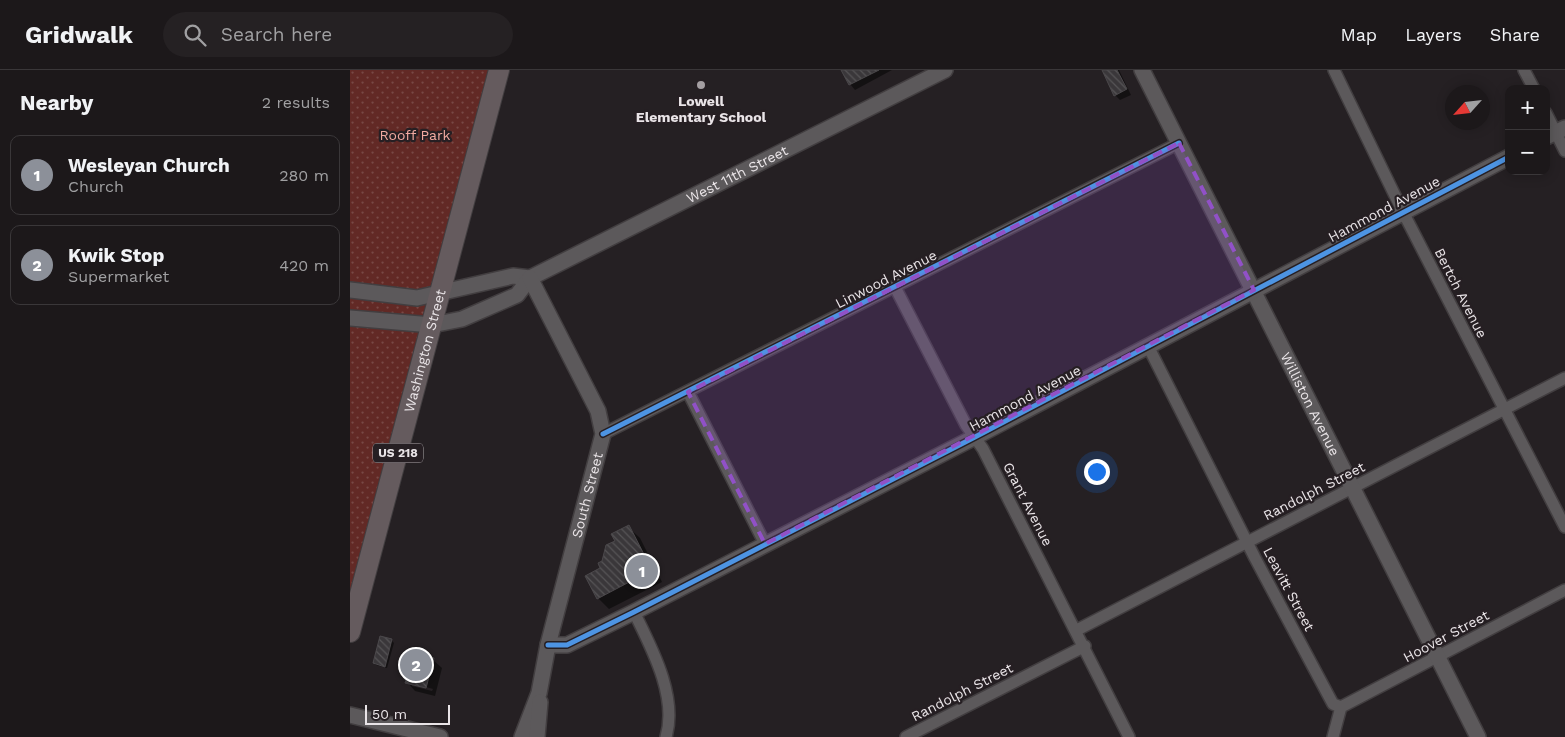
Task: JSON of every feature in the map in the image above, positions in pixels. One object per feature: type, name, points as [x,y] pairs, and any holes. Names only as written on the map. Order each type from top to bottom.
[{"type":"highway","name":"Washington Street","points":[[350,632],[499,70]]},
{"type":"street","name":"West 11th Street","points":[[350,318],[432,325],[462,320],[518,295],[530,278],[945,70]]},
{"type":"street","name":"Williston Avenue","points":[[1142,70],[1478,737]]},
{"type":"street","name":"Bertch Avenue","points":[[1334,70],[1403,212],[1565,527]]},
{"type":"street","points":[[1524,70],[1532,85]]},
{"type":"street","points":[[1556,132],[1565,151]]},
{"type":"street","name":"Linwood Avenue","points":[[603,434],[1179,144]]},
{"type":"street","name":"Hammond Avenue","points":[[548,645],[567,645],[634,612],[975,437],[1505,159]]},
{"type":"street","name":"West 11th Street","points":[[350,290],[418,298],[513,276],[530,278]]},
{"type":"street","name":"South Street","points":[[522,737],[539,694],[548,645],[603,434],[598,411],[530,278]]},
{"type":"street","name":"Grant Avenue","points":[[895,287],[966,425],[975,437],[1077,630],[1129,737]]},
{"type":"street","name":"Leavitt Street","points":[[1148,346],[1247,542],[1333,704],[1340,707]]},
{"type":"street","name":"Randolph Street","points":[[1077,630],[1565,378]]},
{"type":"street","points":[[688,392],[765,544]]},
{"type":"street","name":"Hoover Street","points":[[1340,707],[1565,590]]},
{"type":"street","points":[[634,612],[658,659],[668,715],[666,737]]},
{"type":"street","name":"Randolph Street","points":[[906,737],[1085,646]]},
{"type":"street","name":"South Street","points":[[537,737],[541,711],[539,694]]},
{"type":"street","points":[[1333,737],[1340,707]]},
{"type":"street","points":[[350,715],[440,737]]},
{"type":"street","points":[[931,737],[935,722]]},
{"type":"highlighted area","points":[[1179,143],[1254,290],[765,544],[688,392]]},
{"type":"green space","name":"Rooff Park","points":[[350,70],[499,70],[350,632]]},
{"type":"building","points":[[841,70],[879,70],[849,85]]},
{"type":"building","points":[[1102,70],[1117,70],[1127,89],[1114,96]]},
{"type":"building","points":[[629,525],[652,570],[597,599],[585,576],[600,568],[598,563],[602,561],[606,545],[615,541],[611,534]]},
{"type":"building","points":[[380,636],[392,639],[385,667],[373,663]]},
{"type":"building","points":[[413,653],[434,658],[426,688],[405,683],[406,680],[404,679],[410,655],[412,656]]},
{"type":"cycle path","points":[[603,434],[1179,143]]},
{"type":"cycle path","points":[[548,645],[567,645],[634,612],[975,437],[1505,159]]},
{"type":"place","name":"Lowell Elementary School","points":[[701,85]]},
{"type":"place","name":"Wesleyan Church","points":[[642,571]]},
{"type":"place","name":"Kwik Stop","points":[[416,665]]}]
